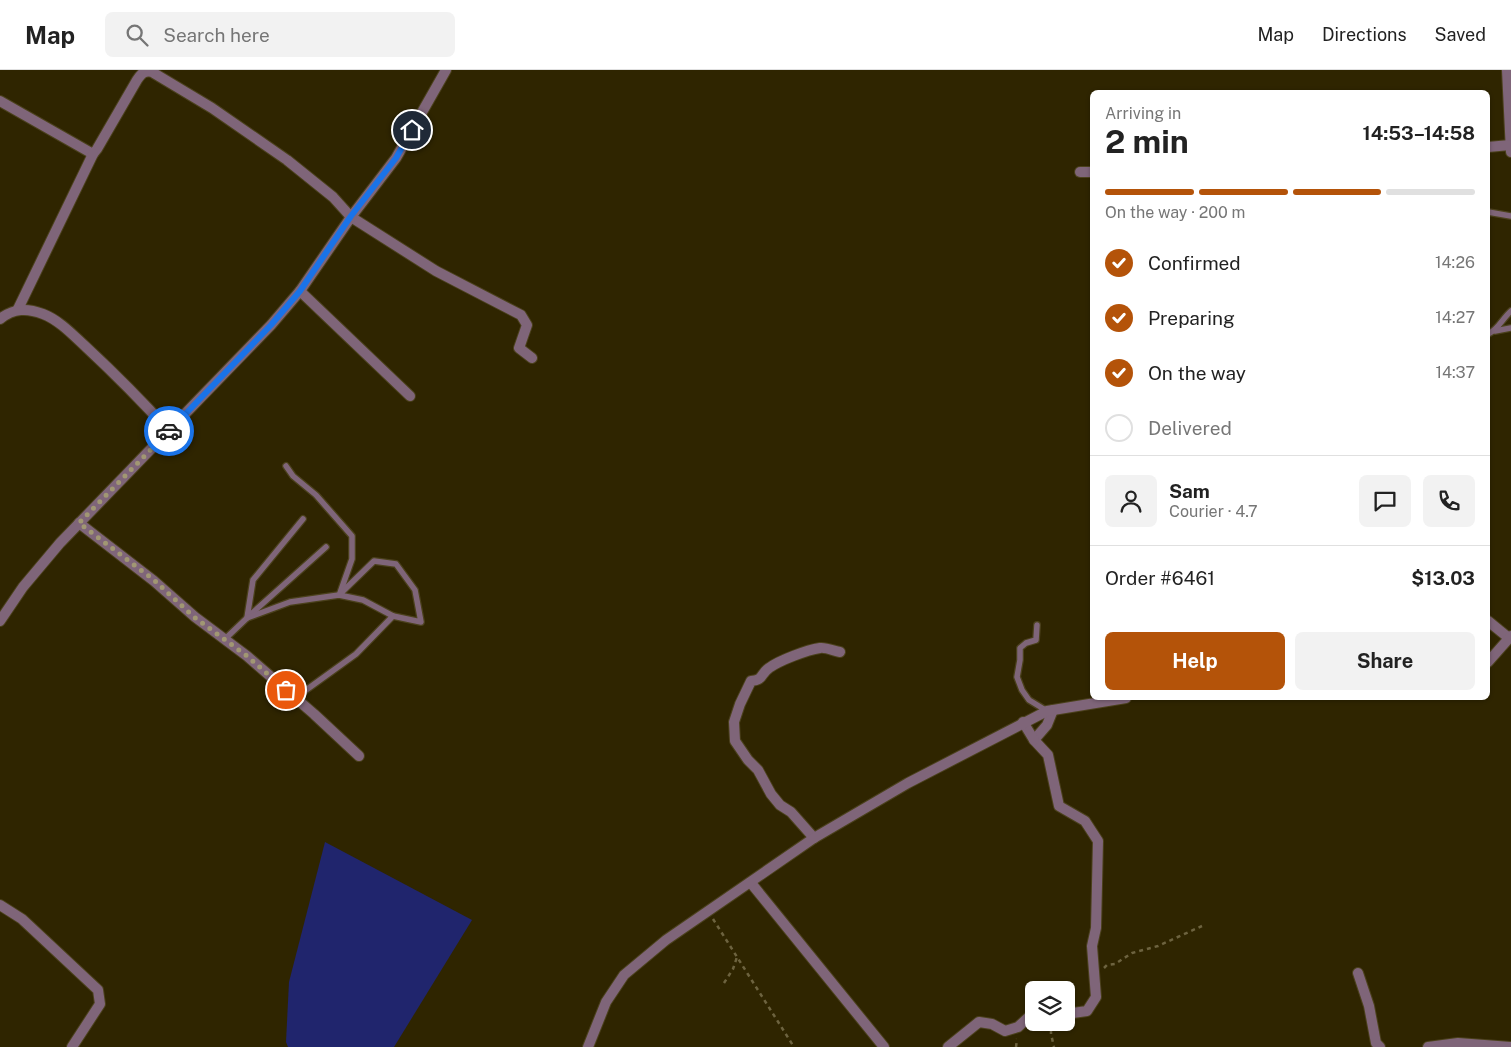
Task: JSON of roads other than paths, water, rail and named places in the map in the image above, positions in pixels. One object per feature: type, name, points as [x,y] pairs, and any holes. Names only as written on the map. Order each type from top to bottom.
[{"type":"street","points":[[0,621],[23,587],[60,543],[271,325],[300,291],[351,216],[396,158],[446,70]]},
{"type":"street","points":[[1490,147],[1510,149],[1507,70]]},
{"type":"street","points":[[18,310],[93,154],[137,80],[147,71],[152,72],[212,108],[287,160],[333,197],[351,216],[436,271],[521,316],[527,325],[519,348],[532,358]]},
{"type":"street","points":[[0,101],[93,154]]},
{"type":"street","points":[[1080,172],[1090,172]]},
{"type":"street","points":[[300,291],[410,396]]},
{"type":"street","points":[[0,319],[8,313],[18,310],[29,310],[45,314],[63,326],[140,398],[169,430]]},
{"type":"street","points":[[79,523],[154,580],[194,617],[225,639],[295,698],[359,756]]},
{"type":"street","points":[[1490,622],[1510,637],[1490,660]]},
{"type":"street","points":[[814,838],[791,812],[780,805],[770,794],[758,770],[735,742],[734,722],[751,681],[758,680],[767,669],[798,655],[822,648],[840,652]]},
{"type":"street","points":[[588,1047],[606,1002],[624,975],[666,940],[814,838],[900,788],[1023,722],[1050,710],[1113,700]]},
{"type":"street","points":[[1034,740],[1047,725],[1050,710]]},
{"type":"street","points":[[1023,722],[1034,740],[1048,756],[1059,806],[1085,821],[1098,841],[1096,928],[1092,946],[1096,997],[1087,1011],[1075,1013]]},
{"type":"street","points":[[751,883],[884,1047]]},
{"type":"street","points":[[0,905],[22,919],[98,990],[100,1004],[72,1047]]},
{"type":"street","points":[[1358,973],[1369,1006],[1376,1043],[1380,1047]]},
{"type":"street","points":[[948,1047],[979,1022],[992,1024],[1005,1031],[1018,1028],[1025,1021]]},
{"type":"street","points":[[1428,1047],[1458,1043],[1511,1047]]},
{"type":"lane","points":[[1490,212],[1511,216]]},
{"type":"lane","points":[[1495,331],[1502,319],[1511,311]]},
{"type":"lane","points":[[1490,333],[1511,328]]},
{"type":"lane","points":[[286,466],[293,476],[316,495],[352,536],[352,559],[339,595]]},
{"type":"lane","points":[[247,618],[253,580],[303,519]]},
{"type":"lane","points":[[225,639],[326,547]]},
{"type":"lane","points":[[247,618],[290,602],[339,595],[362,600],[393,616],[421,622],[415,590],[396,564],[374,561],[339,595]]},
{"type":"lane","points":[[295,698],[356,654],[393,616]]},
{"type":"lane","points":[[1036,625],[1036,640],[1026,643],[1020,648],[1017,676],[1022,690],[1029,700],[1050,710]]}]
